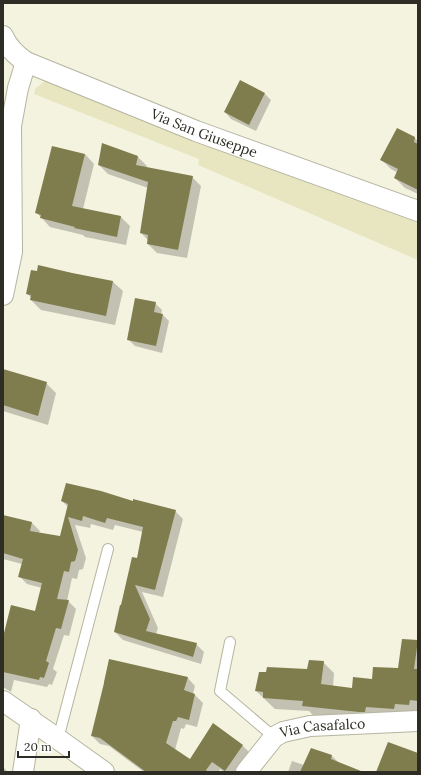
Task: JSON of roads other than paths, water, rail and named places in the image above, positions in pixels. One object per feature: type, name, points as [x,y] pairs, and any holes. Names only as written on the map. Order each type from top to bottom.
[{"type":"street","name":"Via San Giuseppe","points":[[3,36],[14,54],[26,62],[196,131],[418,212]]},
{"type":"street","points":[[3,294],[12,252],[11,126],[18,88],[26,62]]},
{"type":"street","points":[[3,701],[31,719],[104,772]]},
{"type":"street","points":[[23,772],[31,719]]},
{"type":"street","name":"Via Casafalco","points":[[246,772],[274,737],[283,732],[310,726],[418,721]]},
{"type":"lane","points":[[58,739],[108,549]]},
{"type":"lane","points":[[230,642],[220,691],[274,737]]}]
